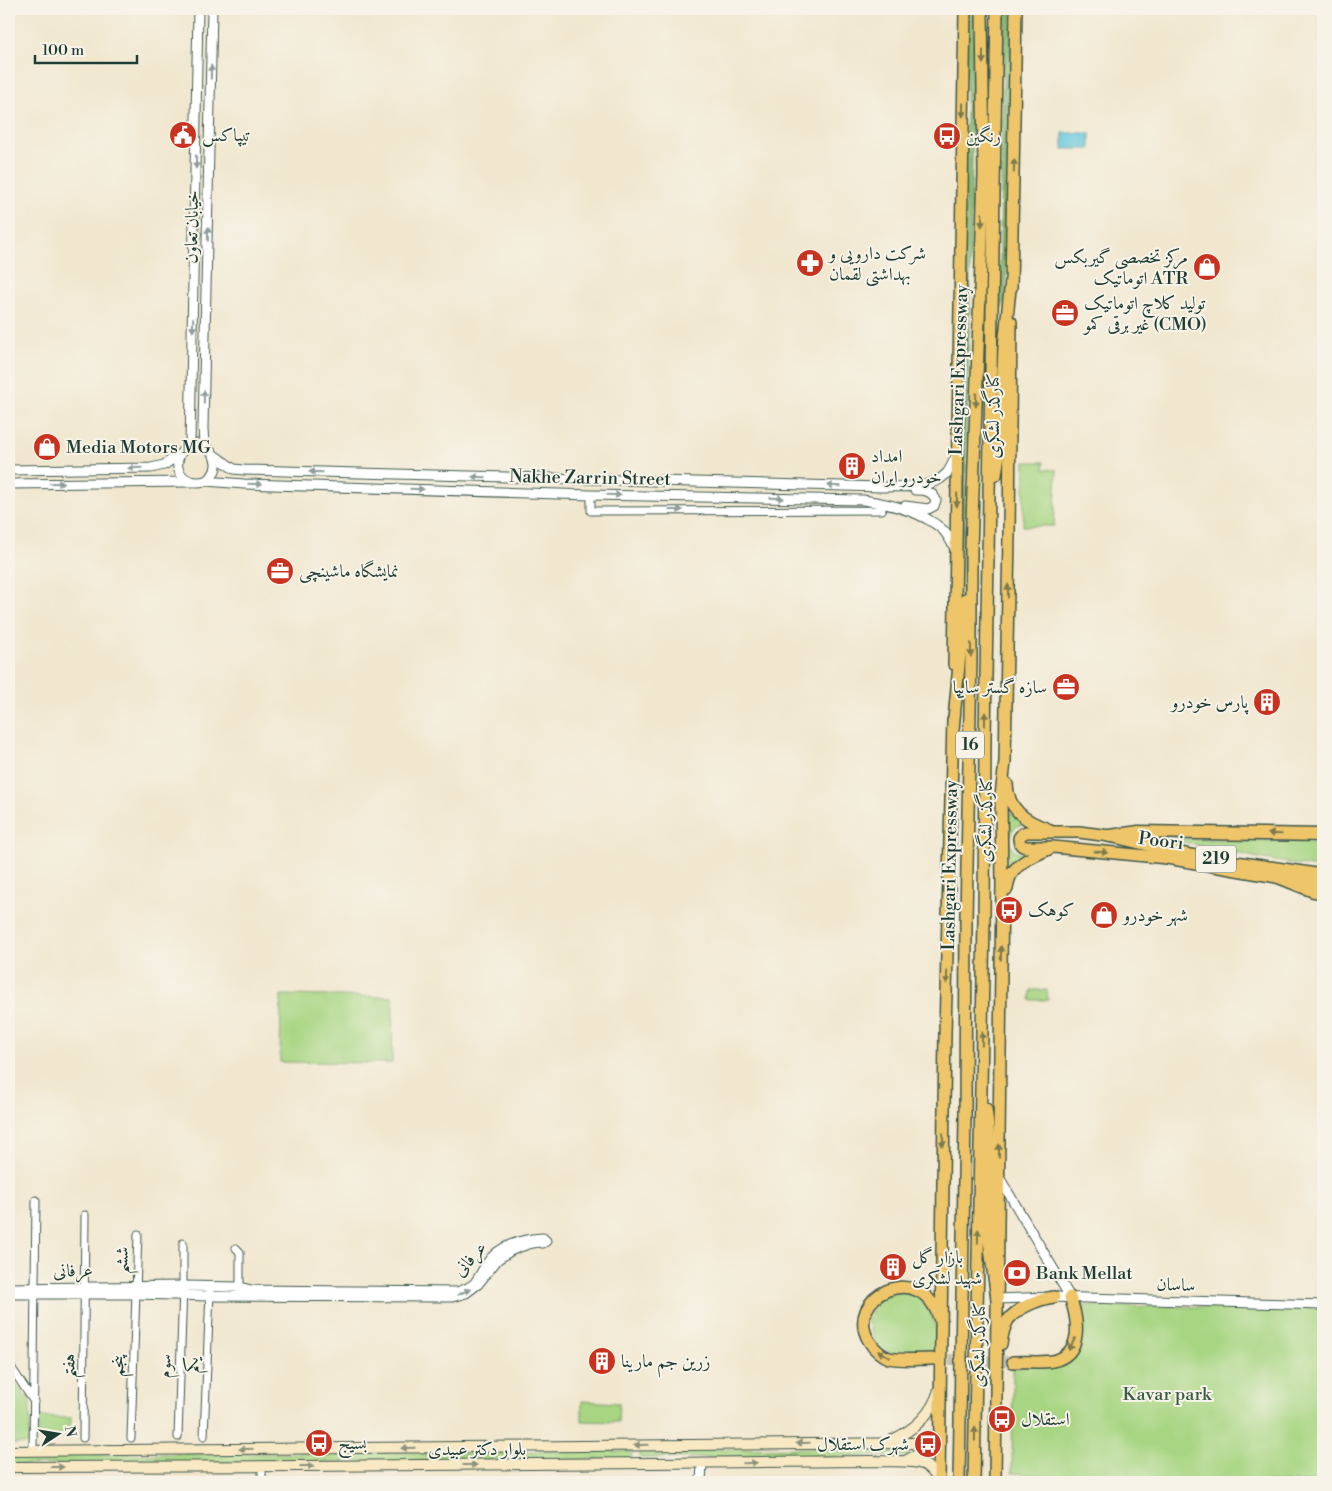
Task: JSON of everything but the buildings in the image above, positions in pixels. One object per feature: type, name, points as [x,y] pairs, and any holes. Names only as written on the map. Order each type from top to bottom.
[{"type":"highway","points":[[1110,836],[1139,832],[1323,835]]},
{"type":"main road","name":"کنارگذر لشگری","points":[[939,1481],[945,1033],[953,730],[965,9]]},
{"type":"main road","name":"Lashgari Expressway","points":[[959,1482],[966,919],[971,689],[971,550],[984,175],[982,9]]},
{"type":"main road","name":"Lashgari Expressway","points":[[974,1482],[998,9]]},
{"type":"main road","name":"کنارگذر لشگری","points":[[994,1482],[1002,912],[1001,796],[1005,762],[1016,9]]},
{"type":"main road","points":[[989,516],[1000,447],[1004,346],[1011,280]]},
{"type":"main road","points":[[953,730],[971,550]]},
{"type":"main road","points":[[1005,762],[1007,794],[1012,804],[1028,821],[1055,832]]},
{"type":"main road","name":"Poori","points":[[1323,875],[1190,854],[1110,836],[1026,832],[1019,838],[1022,846],[1167,858],[1277,878],[1323,883]]},
{"type":"main road","points":[[1002,912],[1010,877],[1016,867],[1052,847]]},
{"type":"main road","points":[[1277,878],[1312,891],[1323,893]]},
{"type":"main road","points":[[981,1071],[988,1122],[988,1228],[997,1299]]},
{"type":"main road","points":[[932,1359],[900,1359],[883,1355],[874,1348],[867,1337],[865,1318],[868,1307],[879,1294],[894,1288],[904,1287],[917,1291],[928,1299],[936,1309],[941,1325]]},
{"type":"main road","points":[[996,1364],[999,1360],[1002,1336],[1008,1321],[1033,1302],[1054,1297]]},
{"type":"main road","points":[[1012,1362],[1050,1361],[1067,1353],[1075,1342],[1077,1329],[1077,1320],[1070,1297]]},
{"type":"main road","points":[[887,1443],[906,1433],[926,1416],[937,1399],[940,1387]]},
{"type":"main road","name":"بلوار دکتر عبیدی","points":[[9,1452],[914,1442],[918,1446],[918,1453],[903,1462]]},
{"type":"main road","name":"بلوار دکتر عبیدی","points":[[9,1467],[903,1462],[923,1464],[932,1471],[939,1481]]},
{"type":"street","name":"خیابان تعاون","points":[[190,445],[192,422],[198,9]]},
{"type":"street","name":"خیابان تعاون","points":[[204,445],[212,9]]},
{"type":"street","points":[[9,484],[192,482],[206,481],[212,476],[216,462],[210,449],[204,445],[190,445],[184,448],[178,460],[181,474],[192,482]]},
{"type":"street","points":[[9,470],[151,468],[164,465],[180,454]]},
{"type":"street","name":"Nakhe Zarrin Street","points":[[214,455],[234,469],[244,470],[882,487],[933,483],[948,472],[958,454]]},
{"type":"street","name":"Nakhe Zarrin Street","points":[[206,481],[591,495],[863,500],[884,505],[931,522],[944,531],[956,550]]},
{"type":"street","points":[[591,495],[591,511],[884,505],[928,509],[934,506],[936,500],[933,494],[927,490],[882,487]]},
{"type":"street","points":[[998,1177],[1070,1297]]},
{"type":"street","points":[[33,1451],[36,1200]]},
{"type":"street","name":"هفتم","points":[[82,1438],[85,1215]]},
{"type":"street","name":"ششم","points":[[136,1290],[138,1234]]},
{"type":"street","name":"عرفانی","points":[[9,1294],[35,1291],[136,1290],[452,1296],[466,1293],[478,1284],[498,1259],[512,1250],[528,1244],[543,1243],[546,1240],[543,1238],[530,1238],[502,1248],[488,1261],[478,1280],[469,1289],[457,1292],[240,1291]]},
{"type":"street","name":"سوم","points":[[178,1437],[183,1243]]},
{"type":"street","points":[[236,1248],[240,1252],[240,1291]]},
{"type":"street","name":"عرفانی","points":[[9,1288],[35,1291]]},
{"type":"street","name":"پنجم","points":[[131,1438],[136,1290]]},
{"type":"street","name":"یکم","points":[[204,1436],[210,1291]]},
{"type":"street","name":"ساسان","points":[[997,1299],[1070,1297],[1323,1305]]},
{"type":"street","points":[[9,1364],[34,1402]]},
{"type":"street","points":[[701,1482],[702,1463]]},
{"type":"street","points":[[262,1466],[262,1482]]},
{"type":"green space","points":[[967,9],[975,9],[964,581],[960,614]]},
{"type":"green space","points":[[1004,9],[1012,9],[1006,294],[999,318]]},
{"type":"green space","points":[[1025,462],[1044,462],[1044,469],[1057,470],[1054,526],[1023,526]]},
{"type":"green space","points":[[1011,813],[1025,824],[1012,831],[1010,838],[1011,847],[1017,852],[1025,854],[1007,866],[1007,816]]},
{"type":"green space","points":[[1166,838],[1323,842],[1323,869],[1264,859]]},
{"type":"green space","points":[[1031,990],[1047,990],[1048,1000],[1030,1000]]},
{"type":"green space","points":[[281,995],[393,997],[392,1063],[280,1062]]},
{"type":"green space","points":[[911,1291],[927,1307],[934,1320],[936,1335],[935,1357],[904,1357],[877,1348],[867,1320],[881,1295]]},
{"type":"green space","name":"Kavar park","points":[[1077,1306],[1323,1308],[1323,1482],[1052,1482],[1043,1476],[1012,1473],[1013,1368],[1047,1363],[1071,1352]]},
{"type":"green space","points":[[9,1375],[30,1402],[30,1444],[9,1444]]},
{"type":"green space","points":[[582,1401],[619,1403],[618,1422],[582,1421]]},
{"type":"green space","points":[[39,1417],[71,1418],[70,1437],[38,1436]]},
{"type":"green space","points":[[909,1447],[911,1452],[908,1456],[641,1458],[639,1455],[642,1450]]},
{"type":"green space","points":[[630,1451],[632,1454],[631,1459],[9,1465],[9,1455]]},
{"type":"water","points":[[1063,133],[1090,133],[1090,149],[1063,149]]},
{"type":"tunnel","points":[[932,1359],[1013,1362]]},
{"type":"place","name":"تیپاکس","points":[[183,135]]},
{"type":"place","name":"رنگین","points":[[947,136]]},
{"type":"place","name":"شرکت دارویی و بهداشتی لقمان","points":[[810,263]]},
{"type":"place","name":"مرکز تخصصی گیربکس اتوماتیک ATR","points":[[1207,267]]},
{"type":"place","name":"تولید کلاچ اتوماتیک غیر برقی کمو (CMO)","points":[[1065,313]]},
{"type":"place","name":"Media Motors MG","points":[[47,447]]},
{"type":"place","name":"امداد خودرو ایران","points":[[852,466]]},
{"type":"place","name":"نمایشگاه ماشینچی","points":[[280,571]]},
{"type":"place","name":"سازه گستر سایپا","points":[[1066,687]]},
{"type":"place","name":"پارس خودرو","points":[[1267,702]]},
{"type":"place","name":"کوهک","points":[[1009,910]]},
{"type":"place","name":"شهر خودرو","points":[[1104,915]]},
{"type":"place","name":"بازار گل شهید لشکری","points":[[893,1267]]},
{"type":"place","name":"Bank Mellat","points":[[1017,1273]]},
{"type":"place","name":"زرین جم مارینا","points":[[602,1361]]},
{"type":"place","name":"استقلال","points":[[1002,1419]]},
{"type":"place","name":"بسیج","points":[[319,1443]]},
{"type":"place","name":"شهرک استقلال","points":[[928,1444]]}]
